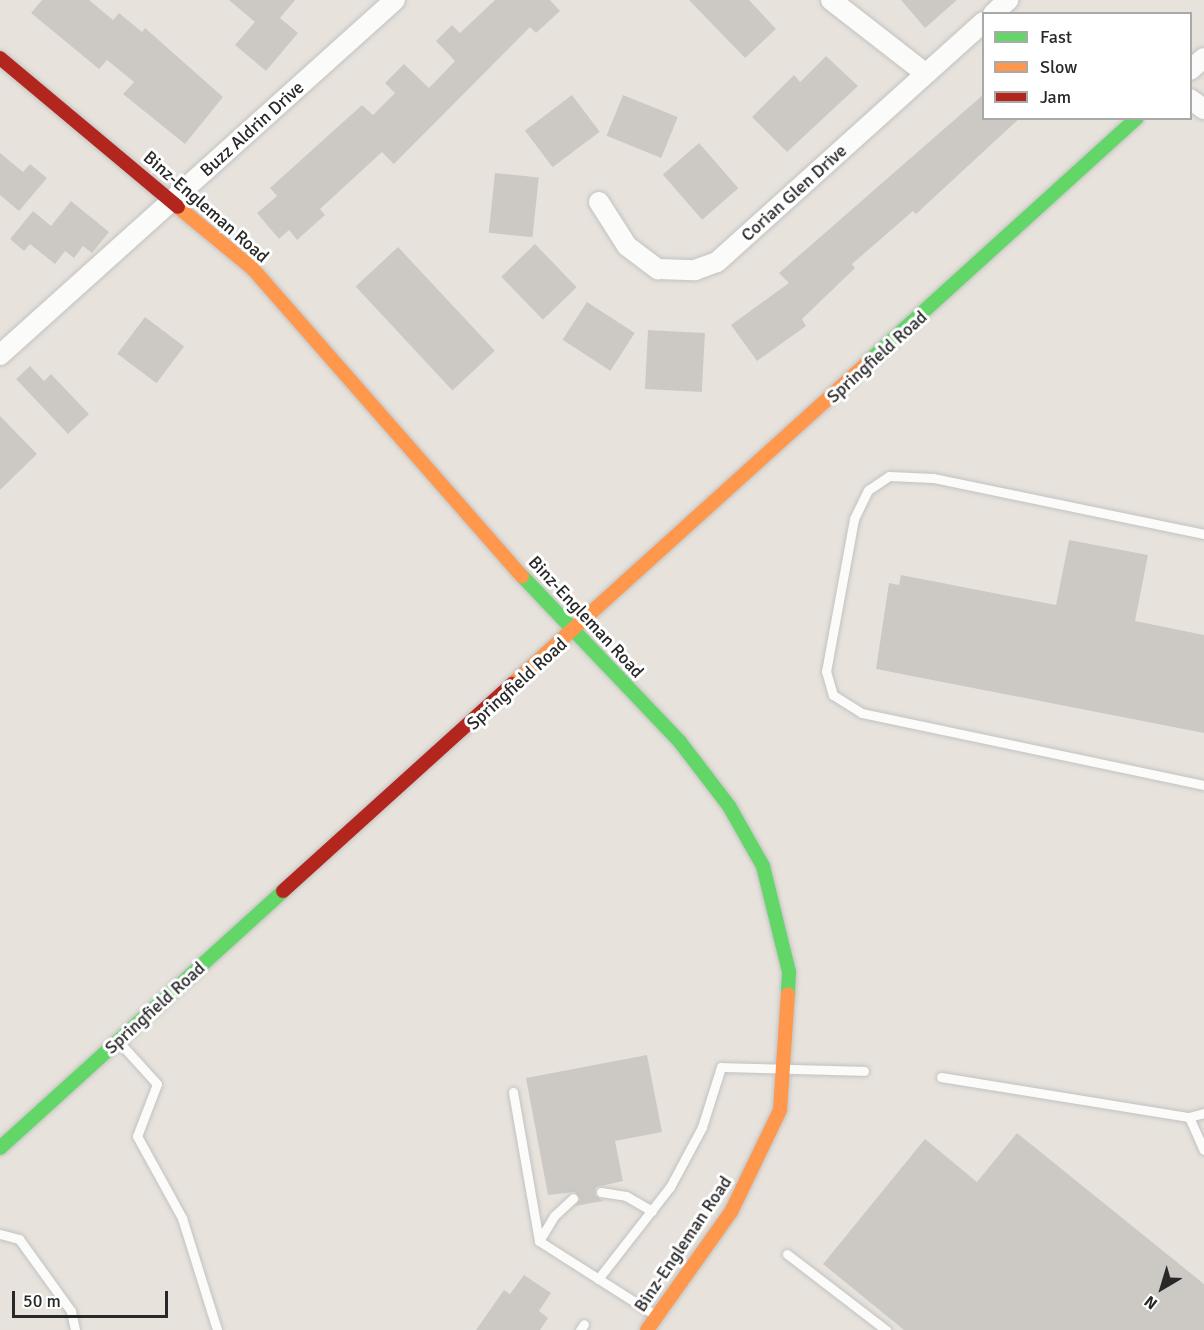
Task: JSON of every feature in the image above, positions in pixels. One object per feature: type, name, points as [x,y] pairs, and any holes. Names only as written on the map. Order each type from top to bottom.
[{"type":"street","points":[[831,0],[926,74]]},
{"type":"street","points":[[995,12],[1008,0]]},
{"type":"street","name":"Buzz Aldrin Drive","points":[[0,354],[172,201],[383,4]]},
{"type":"street","name":"Corian Glen Drive","points":[[600,202],[627,246],[658,269],[695,270],[717,262],[982,24]]},
{"type":"street","name":"Binz-Engleman Road","points":[[0,58],[252,268],[573,634],[702,770],[763,866],[789,972],[786,1068],[780,1110],[753,1172],[731,1212],[655,1315],[647,1330]]},
{"type":"street","points":[[1192,69],[1204,58]]},
{"type":"street","points":[[1192,100],[1204,109]]},
{"type":"street","name":"Springfield Road","points":[[0,1148],[573,634],[1135,120]]},
{"type":"lane","points":[[1204,534],[933,478],[889,476],[868,490],[854,519],[825,671],[833,695],[862,713],[1204,785]]},
{"type":"lane","points":[[119,1041],[157,1084],[137,1136],[182,1218],[218,1330]]},
{"type":"lane","points":[[598,1278],[652,1211],[702,1127],[721,1067],[864,1071]]},
{"type":"lane","points":[[941,1077],[1190,1117],[1204,1113]]},
{"type":"lane","points":[[513,1092],[539,1241],[655,1315]]},
{"type":"lane","points":[[1190,1117],[1204,1150]]},
{"type":"lane","points":[[601,1192],[626,1196],[652,1211]]},
{"type":"lane","points":[[539,1241],[554,1216],[573,1198]]},
{"type":"lane","points":[[0,1234],[19,1239],[71,1311],[75,1330]]},
{"type":"lane","points":[[787,1254],[886,1330]]},
{"type":"building","points":[[42,0],[89,0],[113,20],[119,13],[142,32],[145,28],[223,97],[185,144],[123,94],[134,82],[107,60],[99,69],[31,13]]},
{"type":"building","points":[[229,0],[295,0],[280,18],[298,33],[266,71],[235,45],[255,22]]},
{"type":"building","points":[[495,0],[550,0],[560,11],[536,33],[530,27],[394,164],[382,152],[320,209],[325,215],[297,240],[289,230],[279,239],[257,213],[277,196],[270,188],[362,105],[373,115],[395,93],[385,83],[404,64],[429,88],[455,61],[436,41],[452,25],[460,33]]},
{"type":"building","points":[[689,0],[749,0],[776,29],[745,58]]},
{"type":"building","points":[[901,0],[957,0],[925,28]]},
{"type":"building","points":[[826,56],[858,86],[787,152],[752,117],[794,75],[800,82]]},
{"type":"building","points":[[572,95],[600,132],[553,167],[525,131]]},
{"type":"building","points":[[623,95],[678,117],[661,158],[607,136]]},
{"type":"building","points":[[982,96],[982,120],[1018,120],[916,214],[913,211],[852,264],[855,268],[802,319],[806,326],[757,361],[731,325],[789,283],[779,273]]},
{"type":"building","points":[[699,143],[738,188],[702,220],[663,174]]},
{"type":"building","points":[[0,153],[23,172],[30,164],[47,178],[19,211],[0,195]]},
{"type":"building","points":[[495,173],[539,178],[532,237],[489,233]]},
{"type":"building","points":[[71,201],[109,232],[92,253],[83,246],[74,258],[65,251],[55,264],[30,244],[24,251],[10,239],[33,211],[51,226]]},
{"type":"building","points":[[535,244],[577,287],[543,320],[501,277]]},
{"type":"building","points":[[398,247],[495,351],[452,390],[356,287]]},
{"type":"building","points":[[587,302],[635,333],[610,371],[562,340]]},
{"type":"building","points":[[145,317],[184,346],[156,383],[117,354]]},
{"type":"building","points":[[648,330],[705,333],[702,392],[645,389]]},
{"type":"building","points":[[30,366],[44,381],[51,374],[89,414],[68,434],[16,379]]},
{"type":"building","points":[[0,416],[37,454],[0,490]]},
{"type":"building","points":[[1069,540],[1148,555],[1135,621],[1204,635],[1204,733],[876,669],[889,583],[899,585],[901,575],[1056,605]]},
{"type":"building","points":[[647,1055],[662,1132],[615,1141],[623,1181],[596,1187],[595,1195],[603,1201],[575,1206],[580,1199],[575,1192],[548,1195],[526,1078]]},
{"type":"building","points":[[1017,1133],[1204,1284],[1204,1330],[904,1330],[823,1264],[925,1139],[977,1182]]},
{"type":"building","points":[[524,1275],[551,1293],[539,1311],[548,1318],[540,1330],[476,1330],[504,1290],[510,1294]]},
{"type":"traffic: fast","points":[[870,360],[1135,120]]},
{"type":"traffic: fast","points":[[522,576],[680,742],[729,806],[763,866],[789,972],[788,994]]},
{"type":"traffic: fast","points":[[0,1148],[283,891]]},
{"type":"traffic: slow","points":[[178,207],[252,268],[522,576]]},
{"type":"traffic: slow","points":[[512,684],[870,360]]},
{"type":"traffic: slow","points":[[647,1330],[731,1212],[780,1110],[788,994]]},
{"type":"traffic: jam","points":[[0,58],[178,207]]},
{"type":"traffic: jam","points":[[283,891],[512,684]]}]
